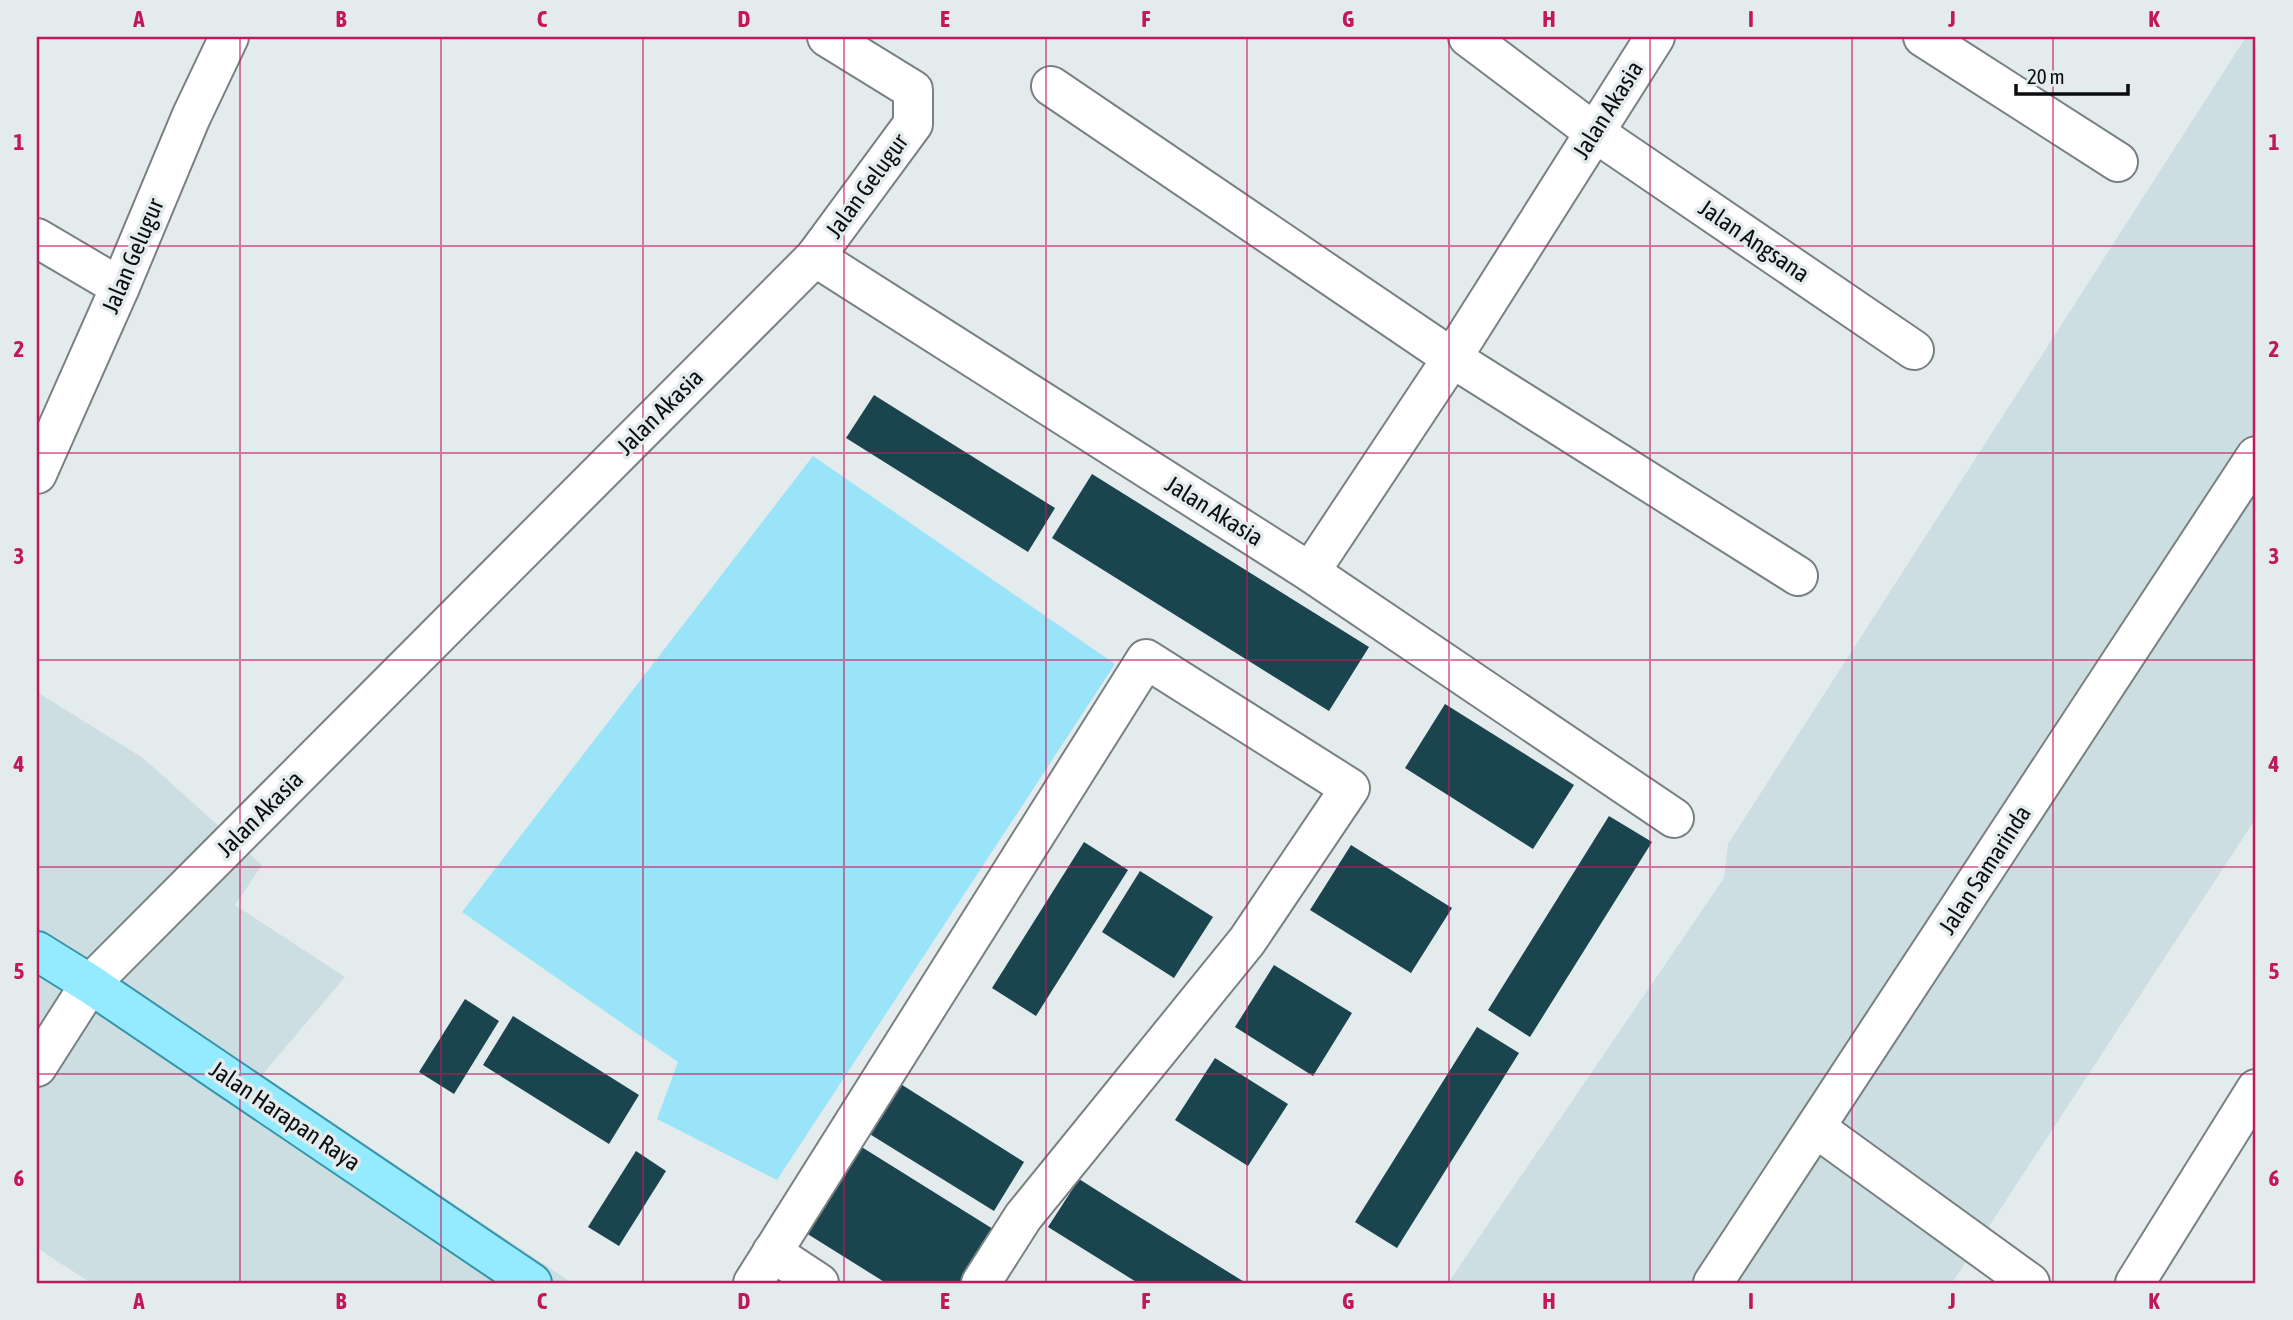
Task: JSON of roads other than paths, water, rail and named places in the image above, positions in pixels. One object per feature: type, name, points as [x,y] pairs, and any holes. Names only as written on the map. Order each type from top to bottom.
[{"type":"main road","name":"Jalan Harapan Raya","points":[[37,951],[90,984],[532,1283]]},
{"type":"street","name":"Jalan Gelugur","points":[[37,474],[120,287],[191,117],[229,37]]},
{"type":"street","name":"Jalan Gelugur","points":[[815,257],[913,124],[913,90],[827,37]]},
{"type":"street","name":"Jalan Angsana","points":[[1468,37],[1594,132],[1914,351]]},
{"type":"street","name":"Jalan Akasia","points":[[1310,572],[1452,358],[1655,37]]},
{"type":"street","points":[[1923,37],[2118,162]]},
{"type":"street","points":[[1051,86],[1452,358],[1798,576]]},
{"type":"street","points":[[37,238],[120,287]]},
{"type":"street","name":"Jalan Akasia","points":[[37,1067],[90,984],[815,257],[1310,572],[1674,818]]},
{"type":"street","name":"Jalan Samarinda","points":[[1713,1283],[2256,456]]},
{"type":"street","points":[[819,1283],[762,1268],[1146,659],[1350,788],[1247,941],[1023,1217],[981,1283]]},
{"type":"street","points":[[2135,1283],[2256,1089]]},
{"type":"street","points":[[1816,1128],[2030,1283]]}]
